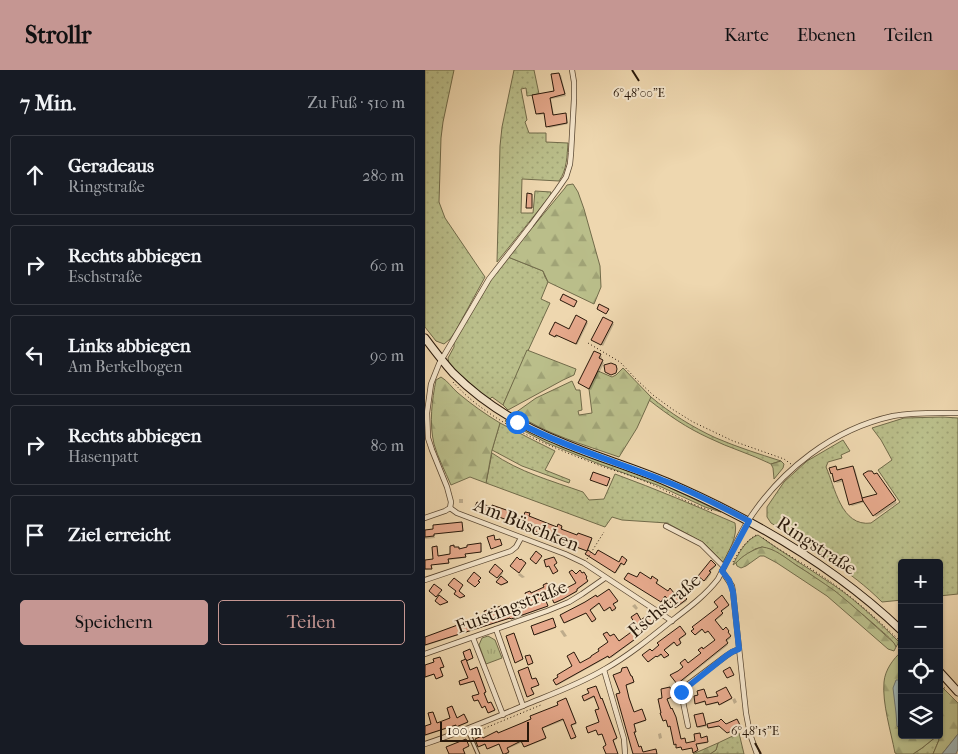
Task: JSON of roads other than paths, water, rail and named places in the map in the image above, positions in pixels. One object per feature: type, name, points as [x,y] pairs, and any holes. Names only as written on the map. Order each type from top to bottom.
[{"type":"main road","name":"Ringstraße","points":[[425,338],[442,361],[494,408],[535,431],[562,443],[665,481],[749,521],[825,568],[872,604],[898,628]]},
{"type":"main road","points":[[943,675],[958,692]]},
{"type":"street","name":"Am Büschken","points":[[572,70],[574,99],[571,153],[566,177],[489,279],[435,373],[431,384],[427,413],[428,438],[444,478],[451,502],[450,508],[457,513],[584,563],[672,621]]},
{"type":"street","name":"Eschstraße","points":[[425,744],[565,690],[629,654],[672,621],[713,585],[725,568],[759,504],[777,482],[811,453],[851,430],[893,416],[916,413],[958,413]]},
{"type":"street","points":[[425,518],[450,508]]},
{"type":"street","points":[[665,526],[701,544],[725,568],[733,592],[747,713],[753,745],[757,754]]},
{"type":"street","points":[[425,580],[502,555],[516,547],[521,538]]},
{"type":"street","name":"Fuistingstraße","points":[[425,654],[569,602],[605,578]]},
{"type":"street","points":[[495,629],[523,706]]},
{"type":"street","points":[[473,638],[503,715]]},
{"type":"street","points":[[688,726],[681,692],[726,656],[739,649]]},
{"type":"street","points":[[603,670],[623,739],[625,753]]},
{"type":"lane","points":[[467,729],[478,754]]},
{"type":"water","points":[[896,680],[898,680],[898,727],[897,726],[893,688]]},
{"type":"water","points":[[958,734],[956,754],[942,754]]}]
